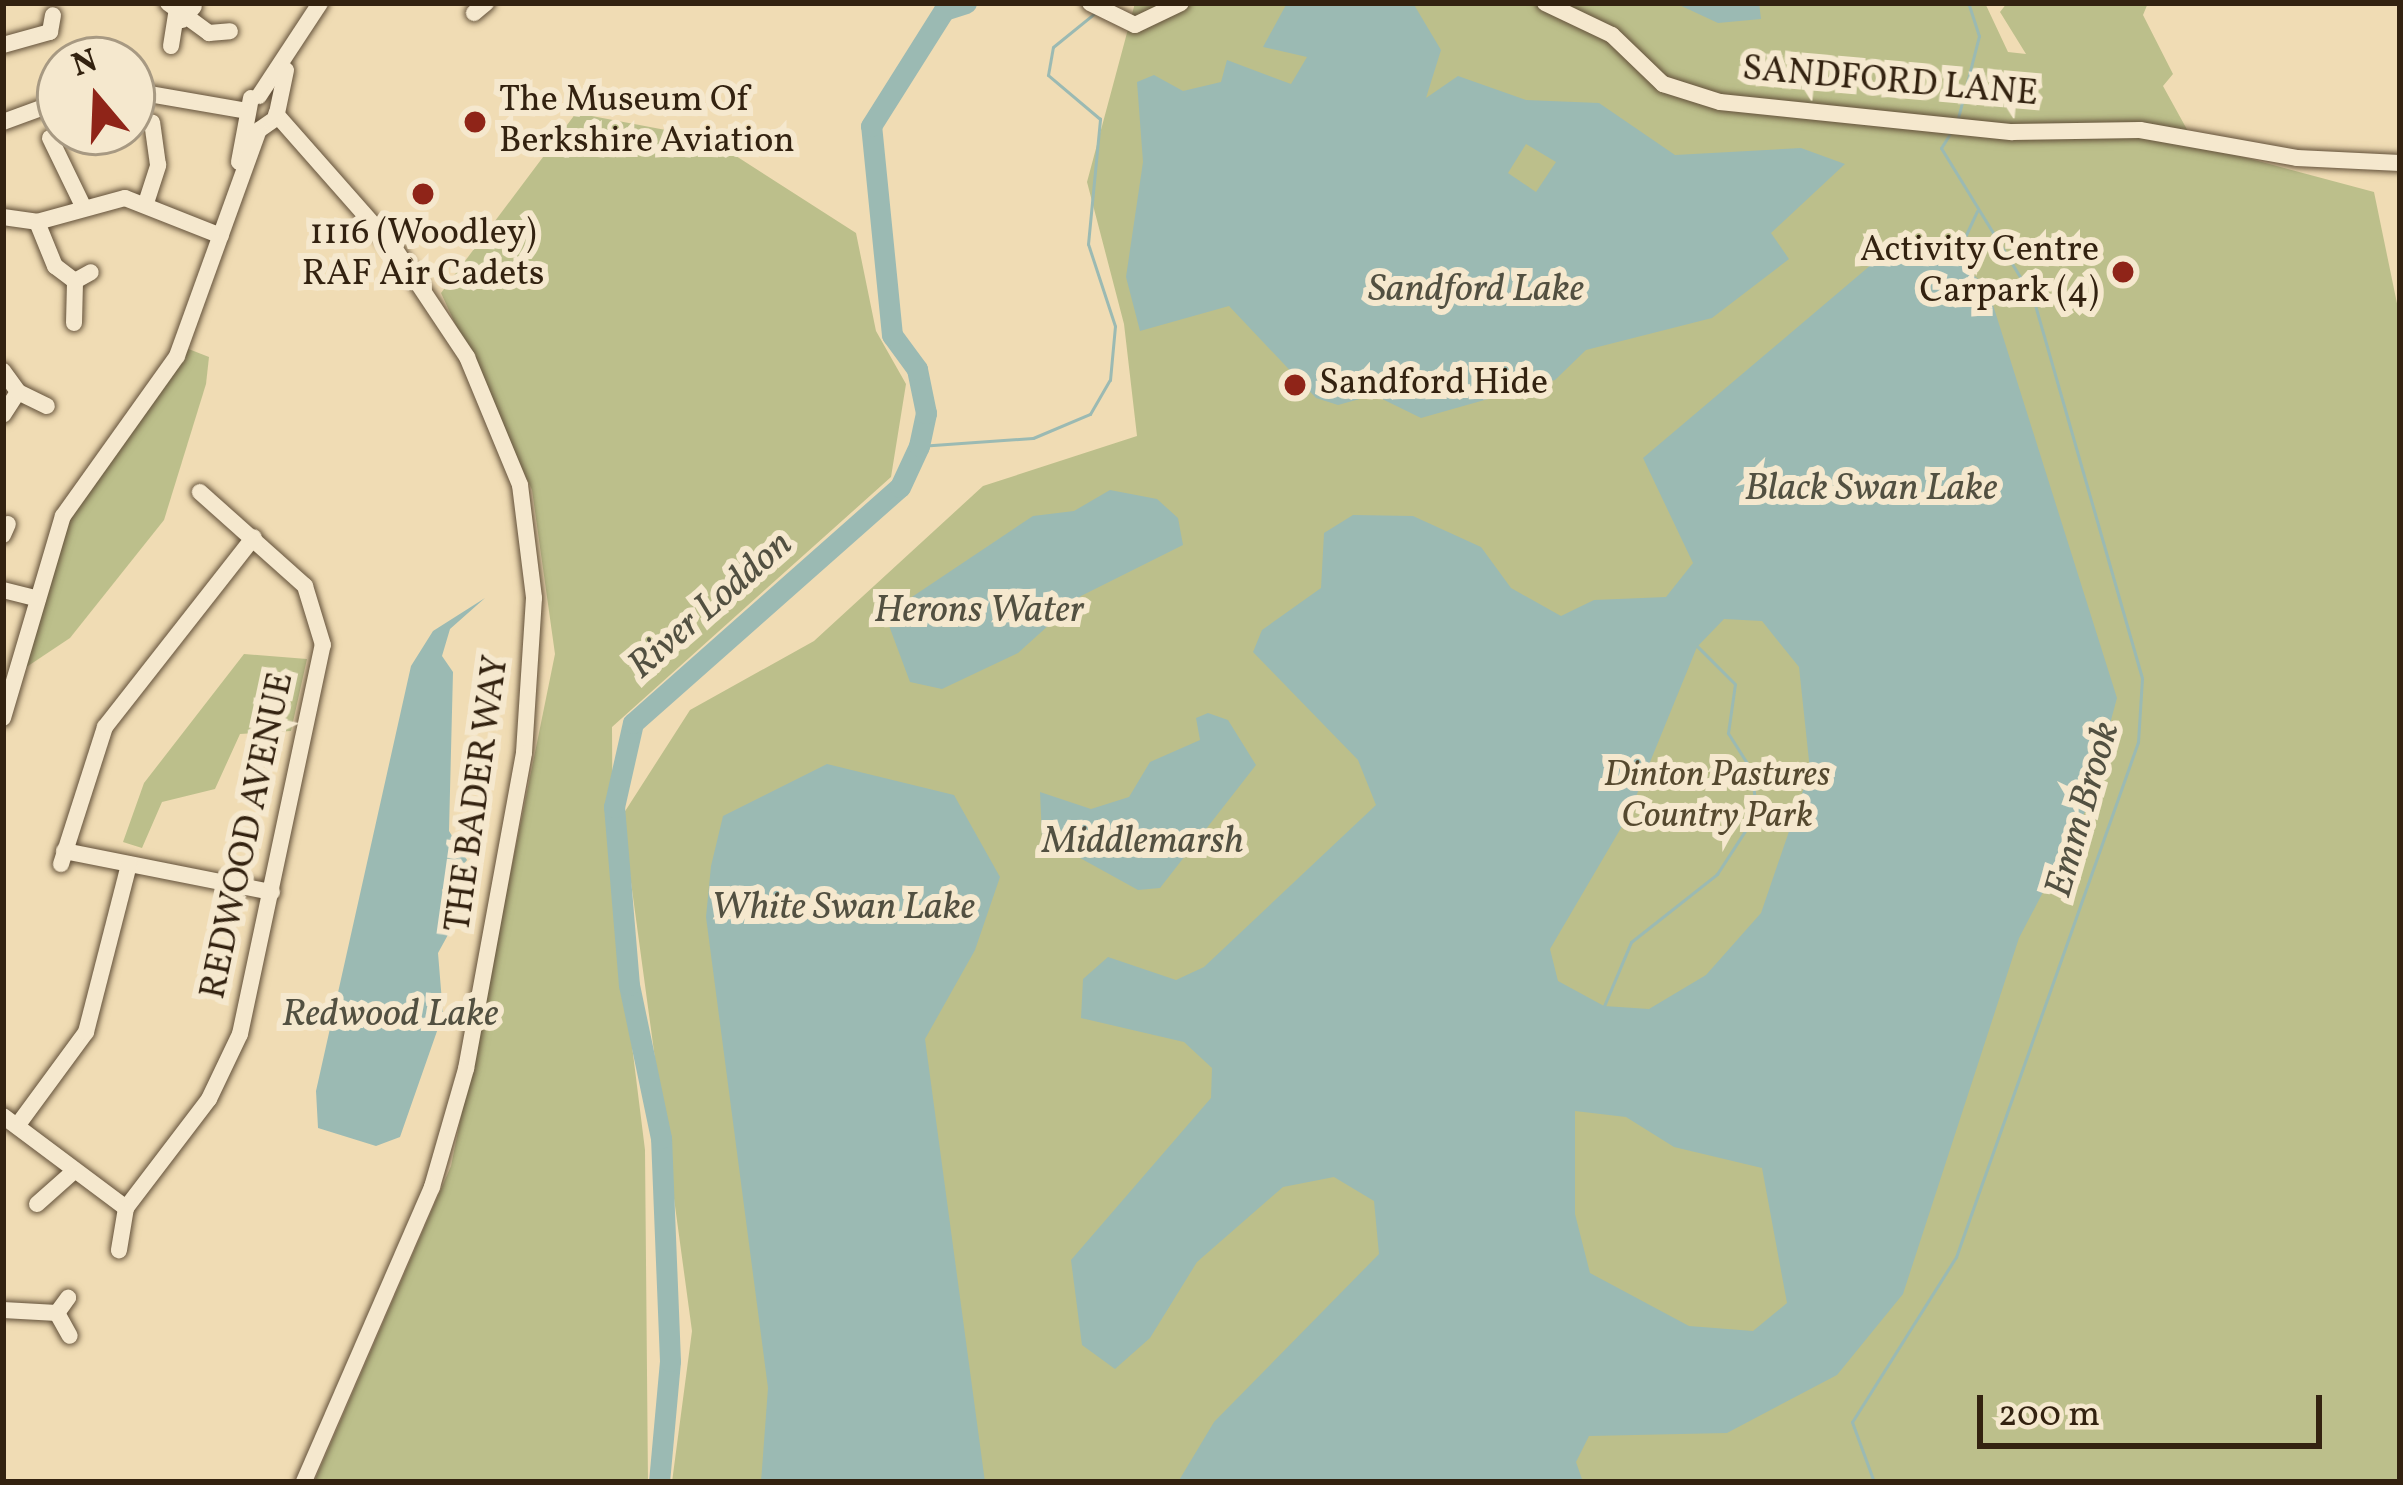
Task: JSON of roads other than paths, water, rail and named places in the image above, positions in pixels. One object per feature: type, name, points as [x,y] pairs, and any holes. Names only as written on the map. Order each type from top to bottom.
[{"type":"street","points":[[3,718],[73,498],[177,356],[259,113],[320,3]]},
{"type":"street","points":[[1090,3],[1114,20],[1152,23],[1181,3]]},
{"type":"street","name":"SANDFORD LANE","points":[[1545,3],[1612,35],[1687,93],[1968,127],[2140,130],[2296,158],[2400,163]]},
{"type":"street","points":[[172,46],[180,10],[230,31]]},
{"type":"street","points":[[3,46],[54,30]]},
{"type":"street","name":"THE BADER WAY","points":[[156,92],[197,95],[259,113],[306,149],[434,300],[491,401],[520,485],[534,598],[524,753],[466,1069],[432,1187],[304,1482]]},
{"type":"street","points":[[3,122],[36,110]]},
{"type":"street","points":[[146,203],[161,133]]},
{"type":"street","points":[[59,156],[82,205]]},
{"type":"street","points":[[3,217],[37,222],[82,205],[146,203],[221,236]]},
{"type":"street","points":[[37,222],[55,266],[83,277],[74,322]]},
{"type":"street","points":[[3,371],[18,392],[47,406]]},
{"type":"street","points":[[3,415],[18,392]]},
{"type":"street","name":"REDWOOD AVENUE","points":[[126,1208],[226,1072],[272,892],[323,644],[305,586],[200,491]]},
{"type":"street","points":[[254,537],[105,727],[63,858],[130,864],[272,892]]},
{"type":"street","points":[[3,590],[38,599]]},
{"type":"street","points":[[119,1250],[126,1208],[10,1121],[86,1032],[130,864]]},
{"type":"street","points":[[37,1204],[73,1172]]},
{"type":"street","points":[[3,1310],[63,1306],[70,1336]]},
{"type":"water","name":"Sandford Lake","points":[[1287,3],[1413,3],[1441,50],[1426,98],[1458,76],[1526,100],[1599,103],[1675,155],[1801,148],[1845,164],[1771,233],[1789,259],[1712,318],[1586,350],[1555,380],[1421,418],[1374,395],[1338,405],[1316,398],[1229,306],[1140,331],[1126,277],[1143,162],[1137,82],[1154,75],[1183,91],[1221,82],[1227,60],[1291,84],[1307,57],[1263,47]],"holes":[[[1526,144],[1556,162],[1536,192],[1508,173]]]},
{"type":"water","points":[[1675,3],[1759,3],[1761,19],[1718,23]]},
{"type":"water","name":"Black Swan Lake","points":[[1937,246],[1987,286],[2117,698],[2087,808],[2019,938],[1903,1294],[1837,1375],[1727,1433],[1589,1436],[1576,1462],[1583,1482],[1178,1482],[1214,1422],[1379,1254],[1374,1201],[1334,1177],[1283,1187],[1197,1262],[1150,1338],[1115,1369],[1082,1345],[1071,1260],[1211,1098],[1212,1068],[1184,1042],[1081,1018],[1083,979],[1108,957],[1176,980],[1204,967],[1376,805],[1358,760],[1253,652],[1262,630],[1321,588],[1324,533],[1353,515],[1413,516],[1481,547],[1511,588],[1561,616],[1594,600],[1666,597],[1693,563],[1643,458],[1885,253]],"holes":[[[1724,619],[1762,621],[1799,667],[1810,770],[1761,913],[1706,975],[1649,1009],[1604,1006],[1558,981],[1550,949],[1628,816],[1697,647]],[[1575,1111],[1626,1117],[1674,1147],[1762,1168],[1787,1303],[1753,1331],[1689,1326],[1590,1273],[1575,1214]]]},
{"type":"water","name":"Herons Water","points":[[1110,490],[1157,499],[1178,518],[1183,545],[1081,596],[1018,653],[942,689],[910,682],[885,615],[1033,516],[1074,511]]},
{"type":"water","name":"Redwood Lake","points":[[485,598],[450,629],[442,656],[453,672],[449,831],[467,860],[442,890],[455,922],[438,953],[443,1014],[400,1137],[376,1146],[318,1128],[316,1091],[411,666],[433,631]]},
{"type":"water","name":"Middlemarsh","points":[[1208,713],[1228,720],[1256,765],[1160,888],[1138,890],[1042,837],[1040,792],[1091,809],[1129,797],[1150,762],[1200,740],[1196,718]]},
{"type":"water","name":"White Swan Lake","points":[[827,764],[954,795],[1000,877],[975,950],[925,1039],[985,1482],[761,1482],[768,1388],[706,917],[723,816]]},
{"type":"waterway","name":"River Loddon","points":[[659,1482],[670,1361],[661,1138],[629,985],[614,807],[633,723],[900,487],[919,446],[926,413],[917,369],[892,335],[871,126],[944,10],[966,3]]},
{"type":"waterway","name":"Emm Brook","points":[[1957,122],[1979,36],[1968,3]]},
{"type":"waterway","points":[[919,446],[1033,438],[1090,414],[1110,380],[1115,326],[1088,244],[1100,119],[1048,75],[1053,47],[1096,12]]},
{"type":"waterway","name":"Emm Brook","points":[[1874,1482],[1852,1422],[1956,1257],[2138,742],[2142,678],[2033,298],[1941,148],[1949,135]]},
{"type":"waterway","points":[[1958,252],[1977,211]]},
{"type":"waterway","points":[[1604,1006],[1631,942],[1717,874],[1756,814],[1752,771],[1728,733],[1735,684],[1697,646]]},
{"type":"place","name":"The Museum Of Berkshire Aviation","points":[[475,122]]},
{"type":"place","name":"1116 (Woodley) RAF Air Cadets","points":[[423,194]]},
{"type":"place","name":"Activity Centre Carpark (4)","points":[[2123,272]]},
{"type":"place","name":"Sandford Hide","points":[[1295,385]]},
{"type":"park label","name":"Dinton Pastures Country Park","points":[[1717,796]]}]
